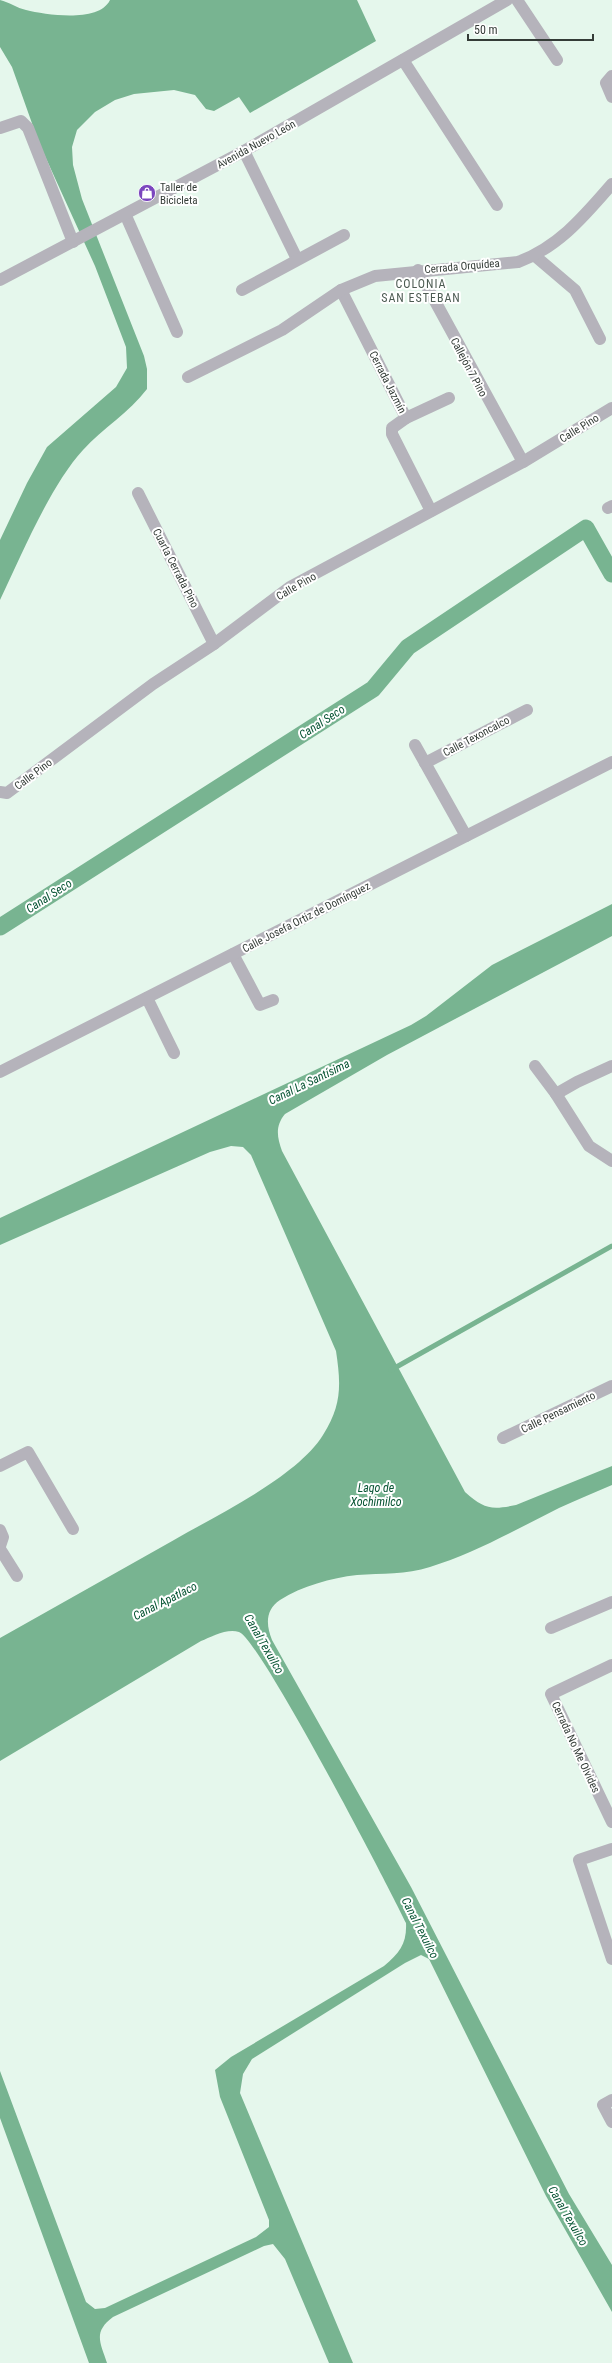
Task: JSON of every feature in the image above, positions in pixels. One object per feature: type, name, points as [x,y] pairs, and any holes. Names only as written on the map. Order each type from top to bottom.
[{"type":"street","name":"Avenida Nuevo León","points":[[0,280],[97,229],[126,216],[244,151],[508,0]]},
{"type":"street","points":[[517,0],[557,60]]},
{"type":"street","points":[[403,60],[497,205]]},
{"type":"street","points":[[609,80],[612,97]]},
{"type":"street","points":[[0,128],[20,121],[28,128],[75,241]]},
{"type":"street","points":[[244,151],[297,259]]},
{"type":"street","name":"Cerrada Orquídea","points":[[188,377],[282,330],[341,290],[375,276],[418,270],[518,262],[535,256],[574,227],[612,184]]},
{"type":"street","points":[[126,216],[177,332]]},
{"type":"street","points":[[242,290],[297,259],[344,236]]},
{"type":"street","points":[[535,256],[575,290],[600,339]]},
{"type":"street","name":"Callejón 7 Pino","points":[[418,270],[523,462]]},
{"type":"street","name":"Cerrada Jazmín","points":[[341,290],[406,418],[392,428],[392,434],[431,511]]},
{"type":"street","points":[[406,418],[449,398]]},
{"type":"street","name":"Calle Pino","points":[[0,792],[7,793],[153,684],[214,644],[290,587],[523,462],[612,408]]},
{"type":"street","name":"Cuarta Cerrada Pino","points":[[138,493],[214,644]]},
{"type":"street","name":"Calle Texoncalco","points":[[425,763],[527,710]]},
{"type":"street","points":[[415,745],[466,836]]},
{"type":"street","name":"Calle Josefa Ortiz de Domínguez","points":[[0,1072],[612,762]]},
{"type":"street","points":[[233,954],[260,1005],[273,1000]]},
{"type":"street","points":[[147,998],[174,1053]]},
{"type":"street","points":[[535,1066],[556,1094],[589,1146],[612,1161]]},
{"type":"street","points":[[556,1094],[577,1082],[612,1066]]},
{"type":"street","name":"Calle Pensamiento","points":[[504,1438],[612,1386]]},
{"type":"street","points":[[0,1466],[28,1452],[73,1529]]},
{"type":"street","points":[[0,1530],[3,1537],[0,1547],[17,1576]]},
{"type":"street","points":[[551,1628],[612,1602]]},
{"type":"street","name":"Cerrada No Me Olvides","points":[[612,1665],[551,1694],[612,1822]]},
{"type":"street","points":[[612,1849],[578,1860],[612,1959]]},
{"type":"street","points":[[612,2100],[603,2105],[612,2122]]},
{"type":"water","points":[[0,0],[26,10],[46,14],[72,16],[95,12],[104,7],[110,0],[357,0],[376,41],[250,113],[239,97],[214,111],[206,109],[195,95],[174,90],[134,94],[115,100],[95,112],[77,130],[72,147],[73,165],[82,199],[144,356],[147,369],[147,389],[132,406],[83,450],[59,482],[37,522],[0,600],[0,540],[27,483],[47,447],[116,387],[127,368],[126,347],[95,266],[39,143],[12,67],[0,47]]},
{"type":"water","name":"Lago de Xochimilco","points":[[612,904],[612,936],[387,1055],[285,1114],[278,1127],[278,1132],[282,1151],[465,1492],[477,1502],[488,1507],[507,1507],[516,1505],[612,1466],[612,1485],[559,1508],[480,1548],[430,1567],[403,1573],[347,1576],[307,1587],[289,1595],[275,1604],[269,1613],[268,1623],[272,1640],[411,1887],[569,2194],[612,2265],[612,2312],[546,2196],[429,1959],[421,1955],[405,1963],[252,2059],[243,2074],[240,2093],[353,2363],[329,2363],[285,2259],[273,2244],[264,2246],[113,2317],[107,2322],[100,2333],[101,2343],[107,2363],[89,2363],[0,2118],[0,2071],[86,2302],[95,2309],[105,2308],[256,2237],[269,2227],[269,2220],[220,2097],[215,2070],[231,2057],[384,1966],[394,1957],[404,1942],[406,1923],[376,1863],[296,1717],[251,1645],[239,1632],[224,1632],[201,1641],[0,1761],[0,1638],[233,1507],[255,1494],[295,1466],[311,1451],[323,1435],[334,1414],[337,1404],[339,1374],[336,1351],[251,1155],[243,1147],[231,1146],[210,1152],[0,1245],[0,1218],[411,1025],[426,1016],[492,965]]},
{"type":"waterway","name":"Canal Seco","points":[[0,927],[373,689],[408,647],[586,528],[612,574]]},
{"type":"waterway","points":[[391,1370],[612,1246]]},
{"type":"place","name":"Taller de Bicicleta","points":[[147,193]]},
{"type":"district","name":"COLONIA SAN ESTEBAN","points":[[421,291]]},
{"type":"water label","name":"Canal La Santísima","points":[[309,1082]]},
{"type":"water label","name":"Canal Apatlaco","points":[[165,1601]]},
{"type":"water label","name":"Canal Texuilco","points":[[264,1644]]},
{"type":"water label","name":"Canal Texuilco","points":[[420,1928]]},
{"type":"water label","name":"Canal Texuilco","points":[[568,2216]]}]
